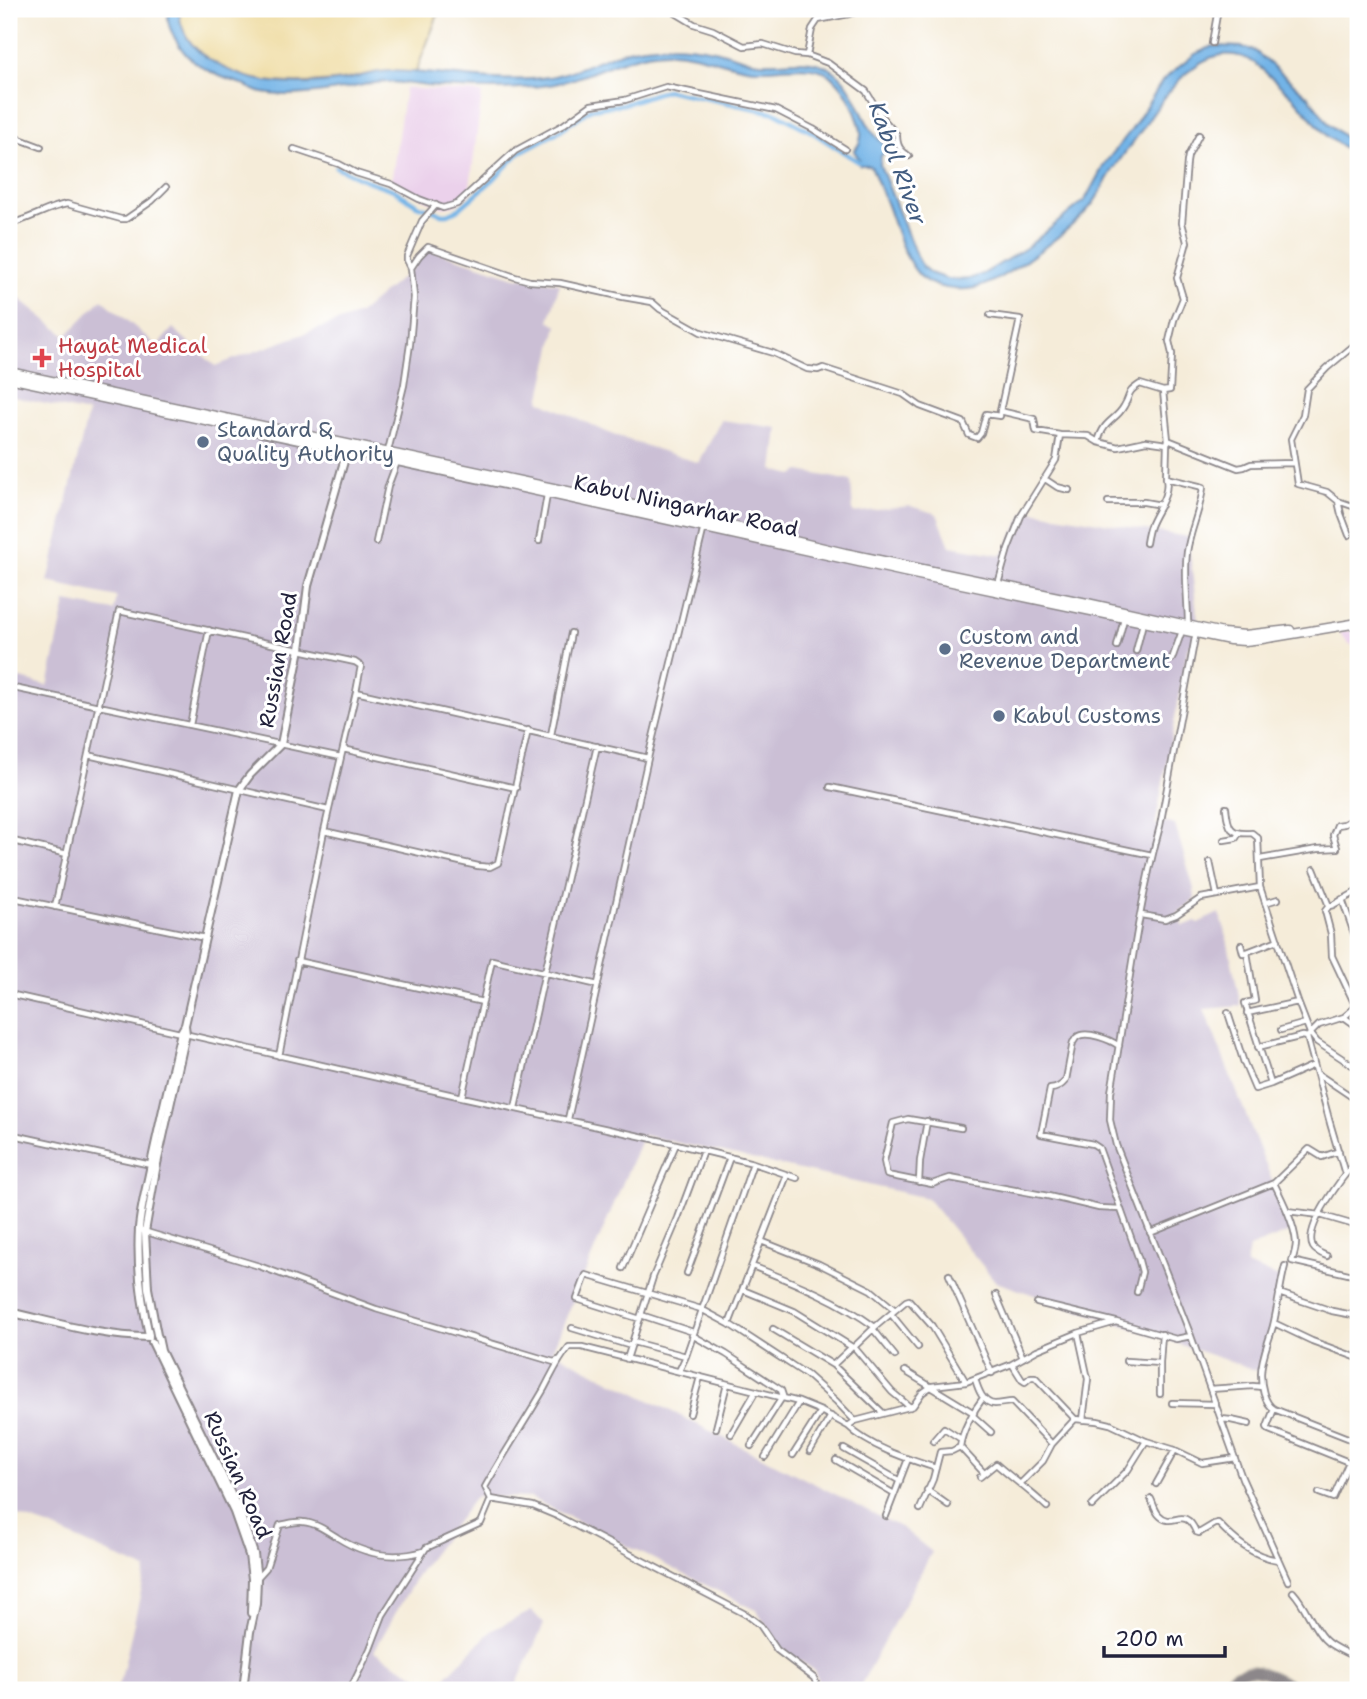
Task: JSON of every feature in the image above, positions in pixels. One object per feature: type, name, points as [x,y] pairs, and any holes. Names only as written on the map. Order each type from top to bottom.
[{"type":"highway","name":"Kabul Ningarhar Road","points":[[9,372],[347,452],[488,477],[998,584],[1230,640],[1245,641],[1358,621]]},
{"type":"highway","name":"Kabul Ningarhar Road","points":[[9,378],[388,452],[548,494],[705,524],[926,577],[1143,622],[1190,629]]},
{"type":"main road","name":"Russian Road","points":[[243,1690],[250,1632],[252,1579],[249,1555],[234,1512],[153,1338],[142,1231],[151,1165],[239,790],[281,744],[300,649],[308,586],[347,452]]},
{"type":"main road","name":"Russian Road","points":[[142,1231],[183,1033]]},
{"type":"main road","points":[[9,1311],[89,1330],[153,1338]]},
{"type":"main road","name":"Russian Road","points":[[153,1338],[239,1510],[254,1554],[256,1604],[250,1632]]},
{"type":"street","points":[[669,9],[694,24],[713,30],[744,46],[763,44],[828,63],[866,91],[883,119],[897,135],[897,144],[901,151],[909,156]]},
{"type":"street","points":[[807,55],[812,29],[818,20],[865,9]]},
{"type":"street","points":[[1212,43],[1218,9]]},
{"type":"street","points":[[295,149],[390,184],[443,208],[457,204],[515,151],[563,125],[590,105],[625,100],[666,87],[776,110],[845,149]]},
{"type":"street","points":[[9,135],[41,147]]},
{"type":"street","points":[[1098,442],[1100,432],[1124,408],[1130,390],[1140,384],[1163,391],[1170,390],[1172,354],[1169,341],[1183,298],[1177,278],[1187,242],[1182,223],[1187,162],[1199,135]]},
{"type":"street","points":[[9,224],[67,204],[126,219],[152,201],[166,187]]},
{"type":"street","points":[[388,452],[409,352],[414,297],[407,256],[416,231],[436,205]]},
{"type":"street","points":[[410,266],[414,267],[419,256],[428,247],[530,281],[560,283],[622,298],[652,302],[701,332],[773,353],[807,369],[823,368],[902,394],[920,406],[963,422],[969,435],[977,438],[986,414],[1000,416],[1020,320],[990,315]]},
{"type":"street","points":[[1358,342],[1307,389],[1303,415],[1291,439],[1298,484],[1327,492],[1338,501],[1358,508]]},
{"type":"street","points":[[1146,543],[1167,485],[1168,442],[1163,391]]},
{"type":"street","points":[[1000,411],[1034,419],[1036,430],[1060,435],[1088,436],[1098,442],[1118,447],[1146,441],[1168,442],[1238,468],[1251,464],[1294,463]]},
{"type":"street","points":[[998,584],[1021,516],[1056,460],[1060,435]]},
{"type":"street","points":[[376,542],[388,486],[397,462]]},
{"type":"street","points":[[1166,478],[1203,487],[1187,552],[1185,575],[1190,629],[1162,815],[1152,855],[1111,1092],[1110,1119],[1116,1145],[1191,1336],[1242,1478],[1288,1581]]},
{"type":"street","points":[[1045,479],[1057,487],[1069,489]]},
{"type":"street","points":[[538,541],[548,494]]},
{"type":"street","points":[[1338,501],[1349,535]]},
{"type":"street","points":[[1108,502],[1161,505]]},
{"type":"street","points":[[568,1119],[648,758],[705,524]]},
{"type":"street","points":[[55,906],[120,611],[300,649],[361,666],[328,810],[279,1056]]},
{"type":"street","points":[[1116,646],[1125,618]]},
{"type":"street","points":[[1136,651],[1143,622]]},
{"type":"street","points":[[190,725],[209,629]]},
{"type":"street","points":[[1172,659],[1190,629]]},
{"type":"street","points":[[551,735],[571,633]]},
{"type":"street","points":[[9,687],[341,757]]},
{"type":"street","points":[[356,692],[648,758]]},
{"type":"street","points":[[324,831],[490,867],[498,863],[528,730]]},
{"type":"street","points":[[515,1108],[597,746]]},
{"type":"street","points":[[343,749],[516,788]]},
{"type":"street","points":[[88,755],[328,810]]},
{"type":"street","points":[[830,787],[1152,855]]},
{"type":"street","points":[[1226,808],[1230,828],[1239,833],[1252,833],[1259,841],[1260,887],[1306,1023],[1314,1065],[1345,1174]]},
{"type":"street","points":[[1260,859],[1337,848],[1333,835],[1337,825],[1345,824],[1358,816]]},
{"type":"street","points":[[1224,841],[1236,838],[1239,833]]},
{"type":"street","points":[[9,840],[67,854]]},
{"type":"street","points":[[1209,862],[1217,895]]},
{"type":"street","points":[[1314,869],[1329,906]]},
{"type":"street","points":[[1141,915],[1165,919],[1201,898],[1260,887]]},
{"type":"street","points":[[1258,1047],[1309,1035],[1319,1025],[1344,1017],[1357,1006],[1332,956],[1331,934],[1325,911],[1329,906],[1358,891]]},
{"type":"street","points":[[9,897],[205,938]]},
{"type":"street","points":[[1265,903],[1278,899]]},
{"type":"street","points":[[1342,899],[1358,945]]},
{"type":"street","points":[[1241,945],[1243,953],[1278,940]]},
{"type":"street","points":[[1247,951],[1255,1001],[1245,1003],[1271,1084]]},
{"type":"street","points":[[462,1097],[492,960],[598,985]]},
{"type":"street","points":[[297,961],[483,1002]]},
{"type":"street","points":[[9,994],[676,1144],[753,1163],[797,1178]]},
{"type":"street","points":[[1247,1013],[1298,1002]]},
{"type":"street","points":[[1228,1013],[1255,1089],[1314,1065]]},
{"type":"street","points":[[1344,1017],[1358,1027]]},
{"type":"street","points":[[1281,1030],[1306,1023]]},
{"type":"street","points":[[1119,1046],[1110,1039],[1080,1035],[1076,1037],[1066,1080],[1054,1089],[1049,1089],[1041,1134],[1093,1144],[1099,1148],[1136,1249],[1142,1272],[1137,1292]]},
{"type":"street","points":[[1309,1035],[1358,1069]]},
{"type":"street","points":[[1317,1073],[1358,1101]]},
{"type":"street","points":[[961,1128],[908,1119],[893,1123],[884,1161],[885,1172],[887,1175],[919,1182],[932,1184],[950,1178],[1099,1208],[1121,1209]]},
{"type":"street","points":[[919,1182],[927,1121]]},
{"type":"street","points":[[9,1134],[151,1165]]},
{"type":"street","points":[[623,1268],[676,1144]]},
{"type":"street","points":[[1150,1233],[1274,1183],[1309,1149],[1322,1157],[1339,1151]]},
{"type":"street","points":[[627,1359],[648,1293],[703,1151]]},
{"type":"street","points":[[687,1273],[730,1157]]},
{"type":"street","points":[[1327,1256],[1316,1251],[1311,1245],[1311,1236],[1328,1199],[1358,1159]]},
{"type":"street","points":[[679,1371],[753,1163]]},
{"type":"street","points":[[729,1324],[787,1175]]},
{"type":"street","points":[[1274,1183],[1296,1240],[1292,1261],[1357,1276]]},
{"type":"street","points":[[1287,1211],[1320,1215],[1358,1226]]},
{"type":"street","points":[[142,1231],[259,1266],[376,1309],[554,1362],[559,1360]]},
{"type":"street","points":[[761,1241],[819,1264],[871,1290],[893,1312],[918,1347]]},
{"type":"street","points":[[752,1266],[813,1290],[856,1313],[874,1328],[895,1356]]},
{"type":"street","points":[[1285,1266],[1261,1372],[1262,1387],[1270,1407],[1358,1442]]},
{"type":"street","points":[[751,1446],[783,1396],[780,1390],[693,1334],[577,1299],[586,1275],[701,1309],[729,1324],[807,1375],[855,1421]]},
{"type":"street","points":[[949,1275],[992,1373]]},
{"type":"street","points":[[743,1290],[794,1311],[853,1347],[892,1392],[910,1407]]},
{"type":"street","points":[[1279,1293],[1332,1311],[1358,1316]]},
{"type":"street","points":[[996,1295],[1023,1357]]},
{"type":"street","points":[[833,1366],[909,1300],[932,1326],[967,1382]]},
{"type":"street","points":[[1037,1303],[1175,1339],[1191,1336]]},
{"type":"street","points":[[848,1426],[855,1421],[913,1406],[925,1390],[932,1386],[967,1382],[1078,1333],[1116,1322]]},
{"type":"street","points":[[1274,1323],[1358,1358]]},
{"type":"street","points":[[572,1328],[686,1356]]},
{"type":"street","points":[[774,1329],[833,1366],[883,1413]]},
{"type":"street","points":[[1078,1333],[1088,1379],[1083,1420]]},
{"type":"street","points":[[1160,1394],[1162,1334]]},
{"type":"street","points":[[350,1690],[383,1615],[426,1548],[481,1523],[491,1499],[485,1487],[569,1347],[575,1346],[799,1402],[831,1416],[868,1441],[936,1468]]},
{"type":"street","points":[[1126,1361],[1160,1363]]},
{"type":"street","points":[[1012,1364],[1022,1380],[1025,1382],[1035,1377],[1075,1419],[1110,1424],[1202,1464],[1235,1458]]},
{"type":"street","points":[[905,1371],[973,1414],[991,1432]]},
{"type":"street","points":[[690,1414],[700,1377]]},
{"type":"street","points":[[975,1379],[983,1398],[993,1405],[1012,1402],[1052,1444]]},
{"type":"street","points":[[716,1428],[727,1384]]},
{"type":"street","points":[[1210,1389],[1262,1387]]},
{"type":"street","points":[[731,1434],[756,1391]]},
{"type":"street","points":[[983,1398],[961,1439],[960,1447],[982,1475],[996,1464],[1028,1488],[1047,1507]]},
{"type":"street","points":[[765,1457],[799,1402]]},
{"type":"street","points":[[1172,1403],[1216,1404]]},
{"type":"street","points":[[1274,1409],[1267,1427],[1269,1430],[1356,1465]]},
{"type":"street","points":[[793,1455],[821,1411]]},
{"type":"street","points":[[810,1451],[831,1416]]},
{"type":"street","points":[[1020,1484],[1043,1461],[1052,1444],[1075,1419]]},
{"type":"street","points":[[1221,1419],[1249,1424]]},
{"type":"street","points":[[933,1441],[944,1428],[961,1439]]},
{"type":"street","points":[[1092,1506],[1128,1470],[1146,1441]]},
{"type":"street","points":[[920,1509],[940,1452],[960,1447]]},
{"type":"street","points":[[844,1449],[901,1481]]},
{"type":"street","points":[[1156,1484],[1175,1450]]},
{"type":"street","points":[[886,1516],[908,1459]]},
{"type":"street","points":[[836,1460],[894,1494]]},
{"type":"street","points":[[1319,1493],[1334,1498],[1349,1462]]},
{"type":"street","points":[[928,1490],[948,1505]]},
{"type":"street","points":[[491,1499],[533,1506],[557,1516],[747,1615],[760,1625],[777,1650],[814,1678],[818,1690]]},
{"type":"street","points":[[1151,1499],[1158,1514],[1166,1519],[1172,1521],[1184,1517],[1199,1533],[1218,1523],[1235,1541],[1260,1556],[1279,1560]]},
{"type":"street","points":[[257,1579],[266,1568],[280,1525],[303,1522],[321,1527],[356,1549],[389,1556],[408,1556],[424,1551]]},
{"type":"street","points":[[1293,1591],[1325,1641],[1358,1659]]},
{"type":"shaded area","points":[[405,88],[482,93],[469,194],[457,204],[443,208],[391,184]]},
{"type":"shaded area","points":[[425,248],[515,277],[560,283],[549,321],[557,325],[540,401],[613,435],[699,463],[721,420],[778,428],[773,470],[793,475],[800,471],[851,481],[853,513],[910,506],[937,514],[950,546],[1002,555],[1026,510],[1188,537],[1199,639],[1188,647],[1155,826],[1165,822],[1175,825],[1194,889],[1195,899],[1177,914],[1183,926],[1196,921],[1198,923],[1219,913],[1225,929],[1241,1006],[1204,1009],[1292,1231],[1249,1248],[1246,1265],[1282,1278],[1261,1372],[996,1282],[927,1198],[643,1135],[552,1351],[902,1528],[932,1552],[858,1690],[821,1690],[814,1670],[783,1650],[756,1610],[531,1498],[476,1496],[419,1572],[374,1651],[436,1687],[492,1630],[532,1611],[544,1624],[514,1690],[116,1690],[122,1675],[146,1570],[48,1526],[9,1513],[9,676],[48,686],[66,602],[114,611],[117,597],[48,582],[88,413],[9,396],[9,290],[66,336],[102,299],[157,346],[173,328],[215,366],[359,314],[414,267]]},
{"type":"shaded area","points":[[1358,630],[1358,649],[1347,642],[1339,632]]},
{"type":"sand","points":[[179,9],[440,9],[416,72],[383,71],[340,80],[290,83],[247,77],[207,58],[187,37],[181,24]]},
{"type":"water","points":[[170,9],[179,9],[186,36],[206,57],[239,74],[275,83],[312,84],[391,71],[490,79],[529,79],[562,74],[633,49],[662,46],[706,48],[760,62],[808,61],[823,65],[841,77],[872,131],[887,147],[881,156],[880,165],[916,255],[930,273],[947,279],[969,279],[983,274],[1026,248],[1085,200],[1105,163],[1132,129],[1163,80],[1195,54],[1213,46],[1243,47],[1255,51],[1309,97],[1328,123],[1358,148],[1358,157],[1328,137],[1294,98],[1255,63],[1236,55],[1219,55],[1203,61],[1174,86],[1082,216],[1019,266],[1002,276],[974,288],[953,289],[924,280],[909,260],[872,168],[858,163],[860,160],[854,151],[861,139],[861,130],[852,103],[840,85],[823,71],[798,67],[754,69],[689,54],[666,52],[651,53],[564,82],[534,87],[473,89],[385,82],[317,93],[273,94],[260,92],[218,76],[194,61],[172,34],[168,19]]},
{"type":"waterway","points":[[336,167],[394,190],[417,205],[448,214],[459,209],[494,179],[520,152],[556,133],[591,109],[624,104],[666,90],[776,113],[859,162],[864,162]]},
{"type":"taxiway","points":[[1220,1690],[1228,1679],[1247,1670],[1268,1674],[1300,1690]]},
{"type":"place","name":"Hayat Medical Hospital","points":[[42,358]]},
{"type":"place","name":"Standard & Quality Authority","points":[[203,442]]},
{"type":"place","name":"Custom and Revenue Department","points":[[945,649]]},
{"type":"place","name":"Kabul Customs","points":[[999,716]]},
{"type":"water label","name":"Kabul River","points":[[898,163]]}]
